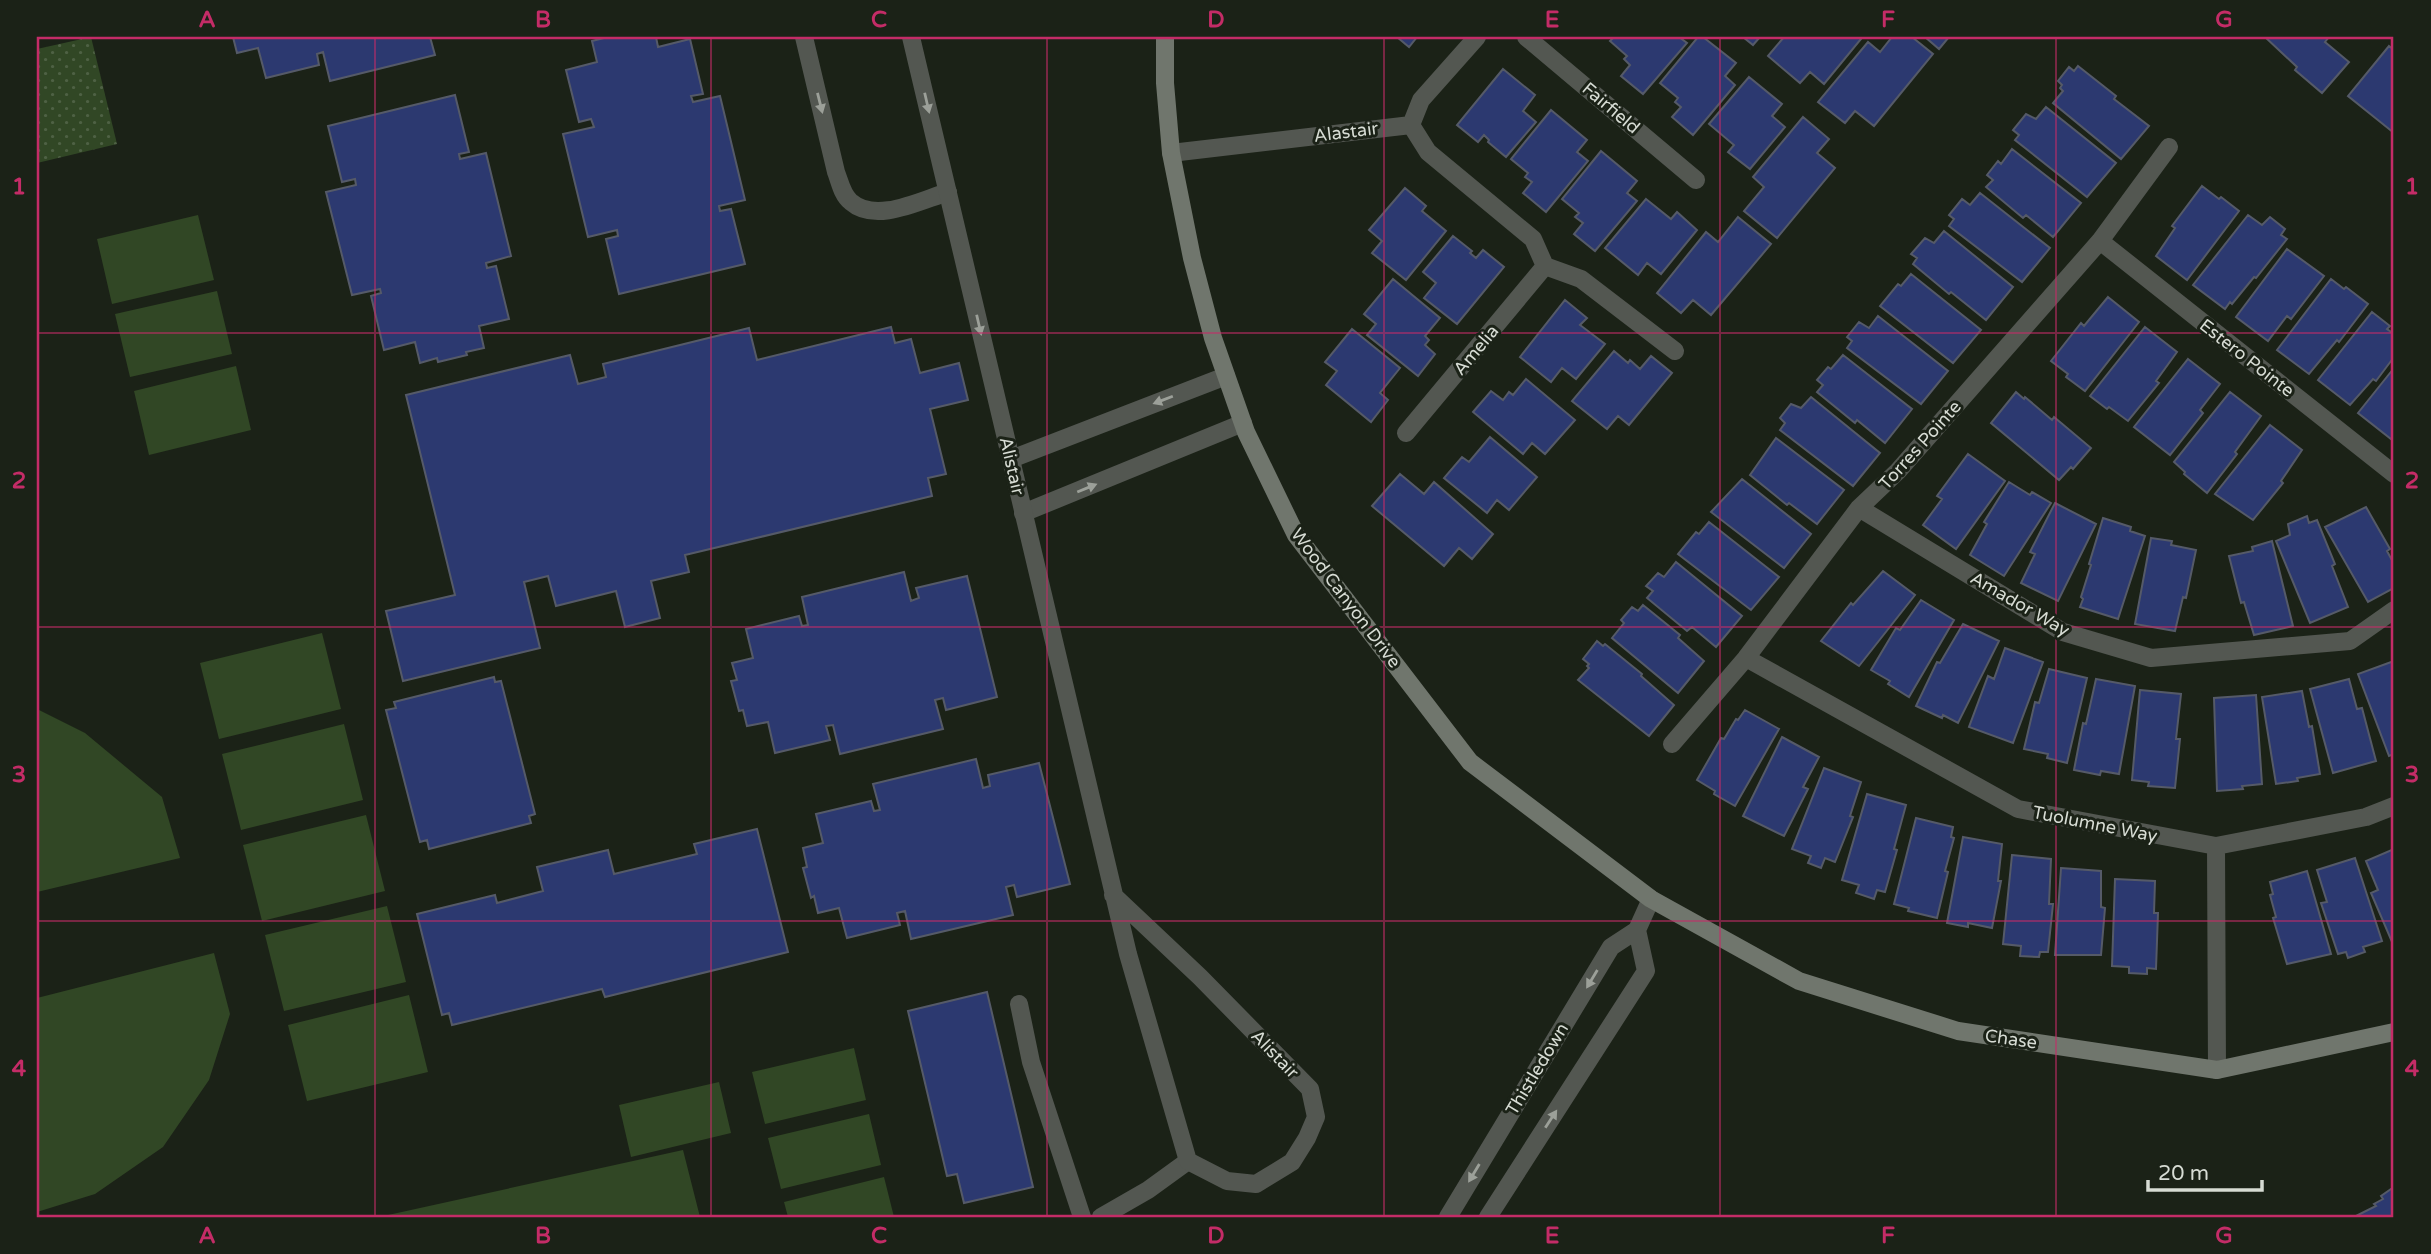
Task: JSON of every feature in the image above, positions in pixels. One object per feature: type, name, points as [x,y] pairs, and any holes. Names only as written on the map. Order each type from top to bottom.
[{"type":"street","points":[[804,37],[836,172],[843,192],[851,202],[865,210],[878,211],[948,192]]},
{"type":"street","name":"Alistair","points":[[911,37],[1113,895],[1188,1161],[1227,1181],[1256,1184],[1292,1162],[1307,1138],[1316,1116],[1310,1089],[1200,977],[1113,895]]},
{"type":"street","name":"Wood Canyon Drive","points":[[1165,37],[1171,153],[1192,258],[1213,338],[1243,423],[1296,535],[1471,762],[1651,899]]},
{"type":"street","points":[[1477,37],[1422,100],[1411,125],[1428,152],[1533,239],[1545,267],[1581,279],[1675,351]]},
{"type":"street","name":"Fairfield","points":[[1525,37],[1696,180]]},
{"type":"street","name":"Alastair","points":[[1171,153],[1411,125]]},
{"type":"street","name":"Torres Pointe","points":[[1672,744],[1746,658],[1859,509],[1898,471],[2100,242],[2169,147]]},
{"type":"street","name":"Estero Pointe","points":[[2100,242],[2394,474]]},
{"type":"street","name":"Amelia","points":[[1406,433],[1545,267]]},
{"type":"street","points":[[1011,459],[1226,376]]},
{"type":"street","points":[[1023,513],[1243,423]]},
{"type":"street","name":"Amador Way","points":[[1859,509],[2063,632],[2151,658],[2350,641],[2394,610]]},
{"type":"street","name":"Tuolumne Way","points":[[1746,658],[2018,809],[2216,846],[2366,817],[2394,806]]},
{"type":"street","points":[[2216,846],[2217,1070]]},
{"type":"street","name":"Thistledown","points":[[1448,1217],[1611,947],[1637,930],[1651,899]]},
{"type":"street","name":"Chase","points":[[1651,899],[1798,981],[1958,1031],[2217,1070],[2394,1032]]},
{"type":"street","points":[[1488,1217],[1646,971],[1637,930]]},
{"type":"street","points":[[1020,1003],[1031,1062],[1082,1217]]},
{"type":"street","points":[[1101,1217],[1148,1190],[1188,1161]]},
{"type":"green space","points":[[91,37],[117,144],[37,163],[37,49]]},
{"type":"green space","points":[[198,215],[214,280],[112,304],[97,239]]},
{"type":"green space","points":[[217,291],[232,354],[130,377],[115,314]]},
{"type":"green space","points":[[236,366],[251,430],[149,455],[134,391]]},
{"type":"green space","points":[[322,633],[341,709],[219,739],[200,663]]},
{"type":"green space","points":[[37,709],[85,733],[162,797],[180,858],[37,892]]},
{"type":"green space","points":[[344,724],[363,800],[241,830],[222,754]]},
{"type":"green space","points":[[366,815],[385,891],[262,921],[243,845]]},
{"type":"green space","points":[[387,906],[406,982],[284,1011],[265,935]]},
{"type":"green space","points":[[214,953],[230,1014],[209,1080],[163,1147],[95,1194],[37,1212],[37,998]]},
{"type":"green space","points":[[409,995],[428,1072],[307,1101],[288,1025]]},
{"type":"green space","points":[[854,1048],[866,1100],[765,1124],[752,1072]]},
{"type":"green space","points":[[719,1082],[731,1133],[631,1157],[619,1105]]},
{"type":"green space","points":[[869,1114],[881,1165],[781,1189],[768,1138]]},
{"type":"green space","points":[[683,1150],[700,1217],[379,1217]]},
{"type":"green space","points":[[884,1177],[894,1217],[788,1217],[784,1202]]},
{"type":"building","points":[[233,37],[430,37],[435,55],[330,81],[323,52],[317,54],[319,65],[266,78],[258,48],[237,53]]},
{"type":"building","points":[[608,37],[656,37],[658,47],[690,39],[703,94],[691,96],[693,102],[720,96],[745,200],[719,206],[720,211],[731,209],[745,264],[619,294],[606,239],[618,236],[617,230],[588,237],[563,134],[594,127],[591,119],[579,122],[566,70],[597,62],[592,41]]},
{"type":"building","points":[[1397,37],[1417,37],[1409,47]]},
{"type":"building","points":[[1614,37],[1679,37],[1687,43],[1643,94],[1621,76],[1630,65],[1624,59],[1627,56],[1610,41]]},
{"type":"building","points":[[1698,37],[1703,37],[1736,63],[1725,76],[1735,85],[1693,135],[1672,117],[1681,107],[1675,102],[1678,98],[1660,83]]},
{"type":"building","points":[[1743,37],[1760,37],[1753,45]]},
{"type":"building","points":[[1784,37],[1861,39],[1824,84],[1810,72],[1800,83],[1768,56]]},
{"type":"building","points":[[1892,37],[1912,37],[1933,54],[1874,126],[1855,111],[1845,123],[1818,102],[1868,42],[1880,52]]},
{"type":"building","points":[[1925,37],[1949,37],[1939,49]]},
{"type":"building","points":[[2265,37],[2329,37],[2325,42],[2349,62],[2322,93],[2295,70],[2297,67]]},
{"type":"building","points":[[2389,46],[2394,50],[2394,133],[2348,96]]},
{"type":"building","points":[[2078,66],[2149,126],[2121,159],[2053,103],[2063,91],[2058,81],[2069,67],[2074,71]]},
{"type":"building","points":[[1503,69],[1535,95],[1523,111],[1536,122],[1506,157],[1488,142],[1484,135],[1478,142],[1457,125]]},
{"type":"building","points":[[1749,77],[1782,104],[1772,116],[1785,127],[1750,169],[1728,152],[1734,145],[1709,124]]},
{"type":"building","points":[[455,95],[469,152],[459,154],[460,159],[486,153],[511,256],[486,263],[487,268],[496,266],[509,319],[479,326],[484,348],[438,362],[437,358],[420,363],[415,342],[384,350],[371,296],[381,293],[380,289],[352,295],[326,192],[356,185],[355,179],[342,182],[328,126]]},
{"type":"building","points":[[2046,107],[2116,163],[2087,197],[2015,140],[2019,135],[2013,130],[2026,114],[2036,119]]},
{"type":"building","points":[[1551,110],[1587,140],[1577,152],[1588,161],[1546,212],[1523,193],[1532,182],[1525,177],[1528,173],[1511,159]]},
{"type":"building","points":[[1803,117],[1829,139],[1817,153],[1835,168],[1777,238],[1744,211],[1764,187],[1753,177]]},
{"type":"building","points":[[2012,149],[2081,203],[2053,237],[2026,215],[2023,218],[1986,187],[1993,180],[1987,175],[1998,161],[2001,164]]},
{"type":"building","points":[[1601,151],[1637,181],[1627,193],[1637,201],[1595,251],[1574,234],[1583,223],[1575,217],[1579,213],[1562,199]]},
{"type":"building","points":[[2202,186],[2239,211],[2187,280],[2156,256],[2175,228],[2172,226]]},
{"type":"building","points":[[1405,188],[1426,206],[1422,211],[1446,231],[1406,280],[1372,253],[1382,241],[1369,230]]},
{"type":"building","points":[[1980,193],[2050,248],[2022,282],[1949,226],[1954,219],[1949,215],[1962,199],[1970,205]]},
{"type":"building","points":[[1646,199],[1671,219],[1677,212],[1697,230],[1661,274],[1647,263],[1638,275],[1605,248]]},
{"type":"building","points":[[2248,215],[2262,225],[2270,217],[2285,229],[2281,235],[2287,239],[2256,278],[2254,277],[2225,309],[2193,285]]},
{"type":"building","points":[[1738,217],[1771,244],[1711,315],[1693,300],[1681,313],[1657,293],[1706,232],[1718,242]]},
{"type":"building","points":[[1944,231],[2013,287],[1986,320],[1913,264],[1917,258],[1911,254],[1925,238],[1934,243]]},
{"type":"building","points":[[1453,236],[1472,251],[1470,253],[1476,258],[1483,250],[1504,267],[1457,324],[1424,298],[1436,283],[1423,272]]},
{"type":"building","points":[[2287,249],[2324,276],[2291,319],[2287,316],[2268,341],[2236,317]]},
{"type":"building","points":[[1911,274],[1981,330],[1953,363],[1880,306],[1898,284],[1901,286]]},
{"type":"building","points":[[1393,279],[1440,318],[1425,336],[1429,340],[1425,345],[1435,354],[1418,376],[1367,335],[1376,324],[1364,314]]},
{"type":"building","points":[[2331,279],[2368,304],[2339,342],[2337,340],[2309,374],[2277,350]]},
{"type":"building","points":[[2108,297],[2139,322],[2085,391],[2051,361],[2081,323],[2084,326]]},
{"type":"building","points":[[1565,300],[1587,318],[1580,325],[1605,344],[1576,379],[1562,368],[1551,382],[1520,357]]},
{"type":"building","points":[[2372,312],[2390,326],[2387,329],[2394,334],[2394,357],[2376,381],[2373,379],[2350,405],[2318,380]]},
{"type":"building","points":[[1878,316],[1948,371],[1921,404],[1847,348],[1852,341],[1847,337],[1859,322],[1869,328]]},
{"type":"building","points":[[891,327],[895,343],[911,339],[920,373],[959,363],[968,400],[930,409],[946,474],[928,478],[932,496],[685,555],[689,572],[651,581],[660,618],[625,627],[616,591],[556,606],[548,576],[524,582],[540,648],[403,681],[386,611],[455,595],[406,395],[570,355],[578,384],[606,377],[603,364],[749,328],[757,360]]},
{"type":"building","points":[[2145,327],[2177,352],[2156,381],[2159,383],[2128,421],[2090,396]]},
{"type":"building","points":[[1352,329],[1400,368],[1380,393],[1388,400],[1371,422],[1326,385],[1337,371],[1325,362]]},
{"type":"building","points":[[1614,351],[1640,369],[1651,356],[1672,373],[1629,425],[1618,416],[1607,429],[1572,401]]},
{"type":"building","points":[[1843,355],[1912,409],[1885,443],[1817,392],[1823,385],[1817,380]]},
{"type":"building","points":[[2188,359],[2220,384],[2200,410],[2203,413],[2170,455],[2134,427]]},
{"type":"building","points":[[2394,368],[2394,435],[2391,439],[2358,413]]},
{"type":"building","points":[[1526,379],[1575,420],[1545,454],[1532,443],[1523,454],[1473,412],[1491,391],[1503,400],[1509,392],[1513,395]]},
{"type":"building","points":[[2016,392],[2052,420],[2054,417],[2091,448],[2073,469],[2071,467],[2059,480],[1991,423]]},
{"type":"building","points":[[2230,392],[2261,416],[2235,452],[2237,454],[2207,493],[2174,462]]},
{"type":"building","points":[[1811,397],[1880,453],[1853,486],[1780,430],[1785,423],[1780,418],[1791,404],[1801,408]]},
{"type":"building","points":[[2270,425],[2302,450],[2281,481],[2283,483],[2253,520],[2215,494]]},
{"type":"building","points":[[1490,437],[1537,477],[1509,510],[1497,500],[1487,513],[1444,478],[1462,457],[1469,462]]},
{"type":"building","points":[[1776,438],[1844,490],[1817,524],[1789,503],[1787,505],[1750,475]]},
{"type":"building","points":[[1968,454],[2005,481],[1956,549],[1923,525],[1942,499],[1937,496]]},
{"type":"building","points":[[1400,474],[1424,494],[1434,482],[1493,534],[1472,559],[1459,548],[1444,566],[1372,506]]},
{"type":"building","points":[[1742,479],[1811,534],[1784,568],[1711,512]]},
{"type":"building","points":[[2009,482],[2030,495],[2032,492],[2051,503],[2004,576],[1970,555],[1987,524],[1984,522]]},
{"type":"building","points":[[2055,503],[2096,524],[2058,601],[2021,583],[2035,554],[2030,552]]},
{"type":"building","points":[[2366,507],[2390,549],[2387,551],[2394,564],[2394,588],[2368,602],[2325,527]]},
{"type":"building","points":[[2307,516],[2309,523],[2317,520],[2335,564],[2332,566],[2348,607],[2310,623],[2276,541],[2290,535],[2288,524]]},
{"type":"building","points":[[2103,518],[2131,527],[2130,531],[2145,536],[2118,619],[2080,607]]},
{"type":"building","points":[[1709,522],[1779,577],[1751,610],[1678,554],[1696,532],[1699,534]]},
{"type":"building","points":[[2151,538],[2172,541],[2171,545],[2196,550],[2186,598],[2183,597],[2175,631],[2135,624]]},
{"type":"building","points":[[2272,541],[2293,626],[2254,635],[2244,602],[2241,603],[2229,556],[2253,551],[2252,547]]},
{"type":"building","points":[[1676,562],[1742,616],[1716,647],[1692,627],[1687,631],[1647,598],[1653,591],[1646,586],[1658,573],[1664,577]]},
{"type":"building","points":[[1883,571],[1915,595],[1859,666],[1821,641],[1851,603],[1853,605]]},
{"type":"building","points":[[904,572],[911,601],[919,598],[916,588],[967,576],[997,697],[946,710],[943,698],[935,700],[943,729],[840,754],[833,725],[826,726],[830,740],[775,753],[768,722],[747,726],[743,710],[739,711],[731,681],[737,680],[732,663],[753,658],[746,629],[799,616],[802,626],[808,625],[802,597]]},
{"type":"building","points":[[1921,600],[1954,620],[1909,697],[1871,670],[1896,628],[1900,630]]},
{"type":"building","points":[[1643,605],[1680,635],[1678,638],[1704,661],[1678,693],[1612,638],[1624,623],[1621,620],[1632,607],[1638,611]]},
{"type":"building","points":[[1963,624],[1999,641],[1958,723],[1916,706],[1937,662],[1940,663]]},
{"type":"building","points":[[1597,641],[1603,646],[1605,644],[1642,674],[1641,676],[1674,705],[1649,736],[1578,680],[1589,668],[1589,664],[1583,659]]},
{"type":"building","points":[[2005,648],[2043,662],[2013,743],[1969,727],[1988,676],[1994,679]]},
{"type":"building","points":[[2394,661],[2394,754],[2389,756],[2358,674]]},
{"type":"building","points":[[2049,669],[2087,678],[2067,763],[2047,758],[2048,754],[2024,749],[2035,702],[2039,703]]},
{"type":"building","points":[[494,677],[495,682],[501,681],[535,814],[529,816],[531,823],[429,849],[427,840],[420,842],[386,710],[396,708],[394,702]]},
{"type":"building","points":[[2096,679],[2135,686],[2119,774],[2101,771],[2100,775],[2074,770],[2083,723],[2086,724]]},
{"type":"building","points":[[2349,679],[2357,709],[2362,708],[2376,761],[2333,773],[2310,689]]},
{"type":"building","points":[[2140,690],[2181,694],[2176,739],[2180,739],[2175,788],[2148,786],[2149,782],[2132,780]]},
{"type":"building","points":[[2302,691],[2309,727],[2312,726],[2320,774],[2276,784],[2262,697]]},
{"type":"building","points":[[2256,695],[2262,784],[2217,791],[2214,698]]},
{"type":"building","points":[[1745,710],[1779,729],[1735,806],[1697,780],[1721,738],[1724,739]]},
{"type":"building","points":[[1782,737],[1819,757],[1803,787],[1808,789],[1784,836],[1743,816]]},
{"type":"building","points":[[976,759],[983,788],[990,786],[988,775],[1039,763],[1070,884],[1017,897],[1014,885],[1006,887],[1013,915],[911,939],[905,911],[897,913],[900,925],[847,938],[839,908],[818,913],[803,868],[807,867],[803,848],[823,843],[816,814],[871,801],[874,811],[880,810],[873,784]]},
{"type":"building","points":[[1824,768],[1861,782],[1850,816],[1853,817],[1835,862],[1825,858],[1821,868],[1808,863],[1811,856],[1792,849]]},
{"type":"building","points":[[1867,794],[1906,805],[1885,892],[1877,890],[1874,899],[1856,893],[1859,885],[1842,880]]},
{"type":"building","points":[[1916,818],[1953,827],[1951,837],[1954,838],[1937,918],[1908,911],[1909,908],[1894,904]]},
{"type":"building","points":[[757,829],[788,952],[605,997],[602,989],[452,1025],[449,1013],[442,1015],[417,914],[495,895],[497,903],[543,891],[537,867],[608,850],[614,874],[697,854],[694,844]]},
{"type":"building","points":[[1963,837],[2002,844],[1998,881],[2001,881],[1992,928],[1968,923],[1968,927],[1947,923]]},
{"type":"building","points":[[2394,849],[2392,942],[2371,893],[2378,890],[2366,861]]},
{"type":"building","points":[[2012,855],[2051,859],[2049,904],[2053,904],[2048,952],[2040,952],[2039,957],[2020,956],[2021,946],[2003,944]]},
{"type":"building","points":[[2355,858],[2382,941],[2363,947],[2365,952],[2348,958],[2346,952],[2338,954],[2321,903],[2327,902],[2317,870]]},
{"type":"building","points":[[2061,868],[2101,871],[2101,907],[2105,908],[2101,955],[2055,955]]},
{"type":"building","points":[[2307,871],[2331,954],[2287,964],[2273,918],[2276,917],[2270,895],[2273,894],[2270,882]]},
{"type":"building","points":[[2115,879],[2155,881],[2154,913],[2158,913],[2156,969],[2147,968],[2147,974],[2129,973],[2129,967],[2112,966]]},
{"type":"building","points":[[987,992],[1033,1187],[964,1203],[957,1174],[947,1176],[908,1011]]},
{"type":"building","points":[[2394,1187],[2394,1217],[2354,1217],[2376,1206],[2374,1204],[2383,1199],[2381,1196]]}]
